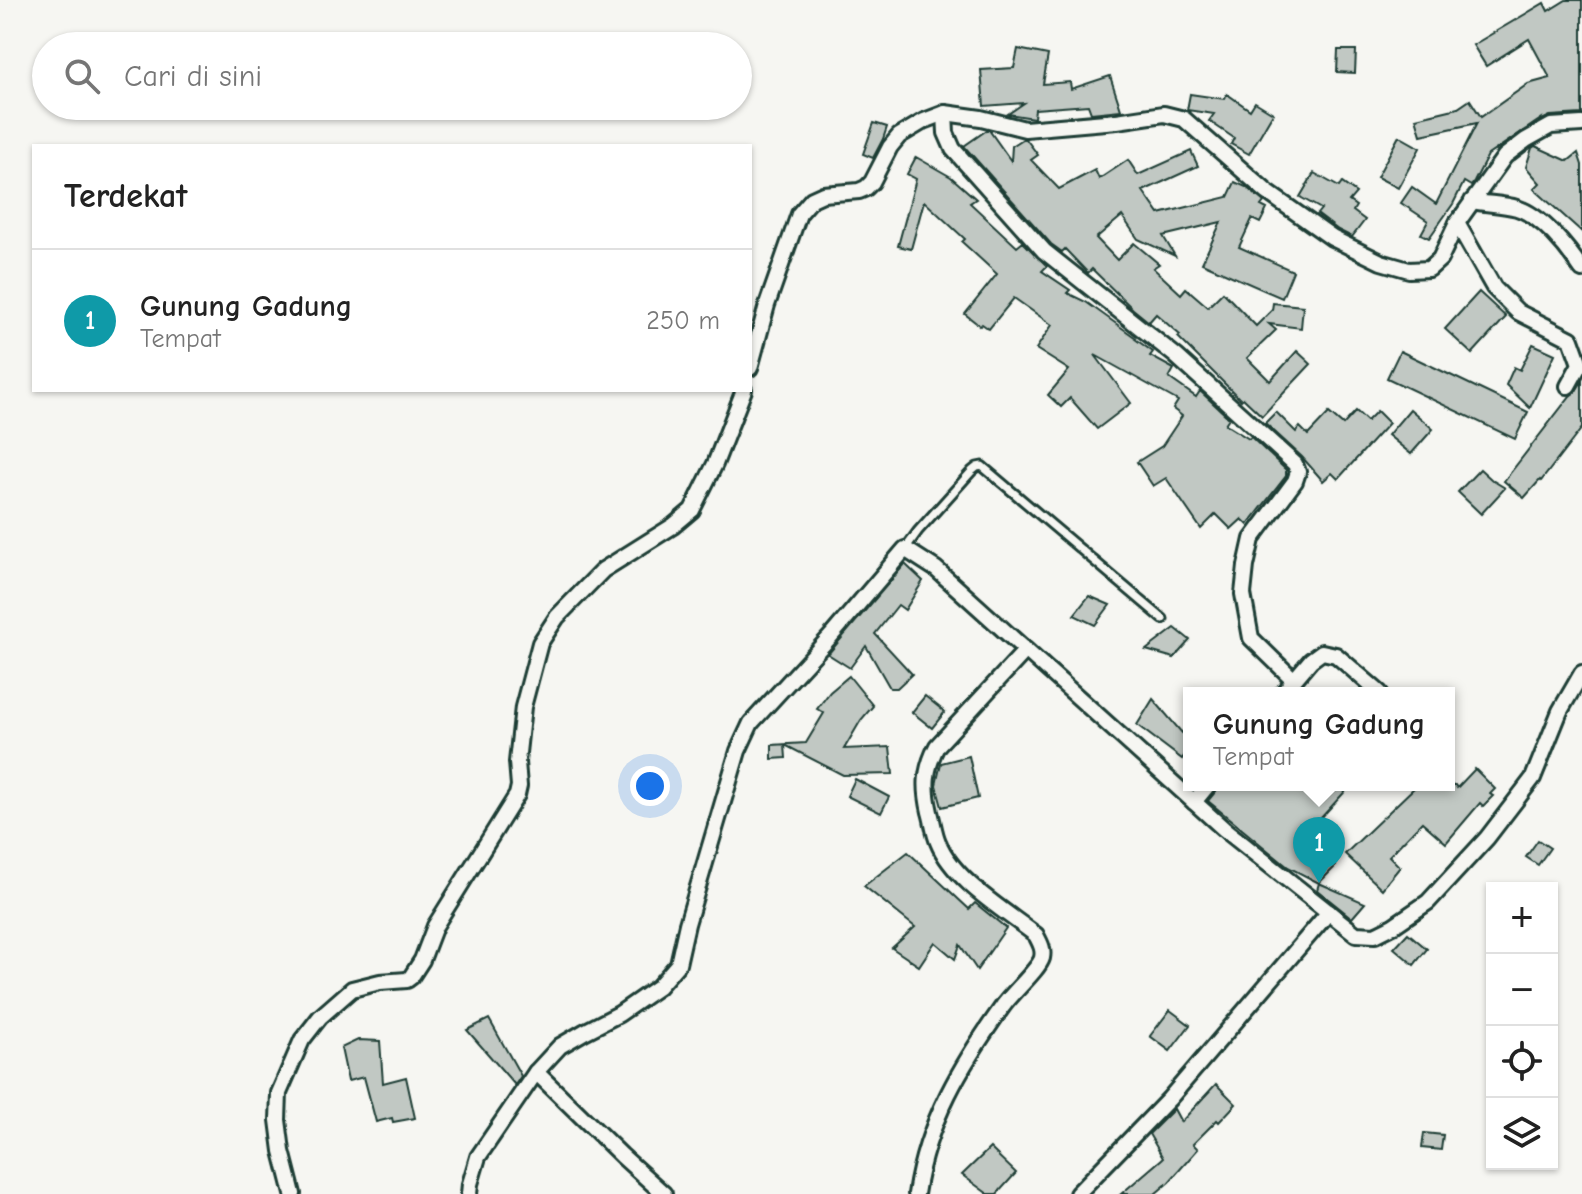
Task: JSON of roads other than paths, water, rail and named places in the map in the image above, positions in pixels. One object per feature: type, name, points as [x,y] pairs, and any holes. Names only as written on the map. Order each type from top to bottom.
[{"type":"street","points":[[945,113],[946,133],[953,149],[1044,251],[1176,356],[1295,464],[1298,472],[1295,481],[1252,539],[1243,594],[1251,638],[1294,680]]},
{"type":"street","points":[[752,361],[767,305],[799,214],[812,199],[823,194],[866,188],[899,136],[945,113],[1025,129],[1164,114],[1184,119],[1267,192],[1332,238],[1381,262],[1409,270],[1429,269],[1440,259],[1457,223],[1505,156],[1551,126],[1582,124]]},
{"type":"street","points":[[1472,201],[1517,208],[1532,216],[1552,232],[1582,270]]},
{"type":"street","points":[[1457,223],[1494,288],[1518,312],[1571,339],[1580,364],[1568,386]]},
{"type":"street","points":[[293,1194],[282,1151],[279,1093],[302,1040],[320,1017],[352,989],[407,980],[414,973],[435,926],[517,795],[523,707],[540,643],[557,617],[603,570],[673,526],[692,510],[715,464],[743,392]]},
{"type":"street","points":[[469,1194],[478,1157],[536,1072],[560,1046],[619,1014],[658,987],[678,964],[738,751],[751,723],[905,549],[936,569],[1224,829],[1356,934],[1375,935],[1428,902],[1487,838],[1533,778],[1560,711],[1582,673]]},
{"type":"street","points":[[916,1194],[933,1123],[964,1063],[1006,1002],[1042,960],[1042,947],[1036,935],[963,879],[949,863],[937,841],[927,798],[927,765],[937,746],[1025,651]]},
{"type":"street","points":[[1288,687],[1322,652],[1336,655],[1373,687]]},
{"type":"street","points":[[1194,802],[1203,791]]},
{"type":"street","points":[[1077,1194],[1169,1099],[1329,912]]},
{"type":"street","points":[[536,1072],[664,1194]]},
{"type":"lane","points":[[905,549],[972,471],[982,466],[1163,619]]},
{"type":"place","name":"Gunung Gadung","points":[[1319,883]]}]
